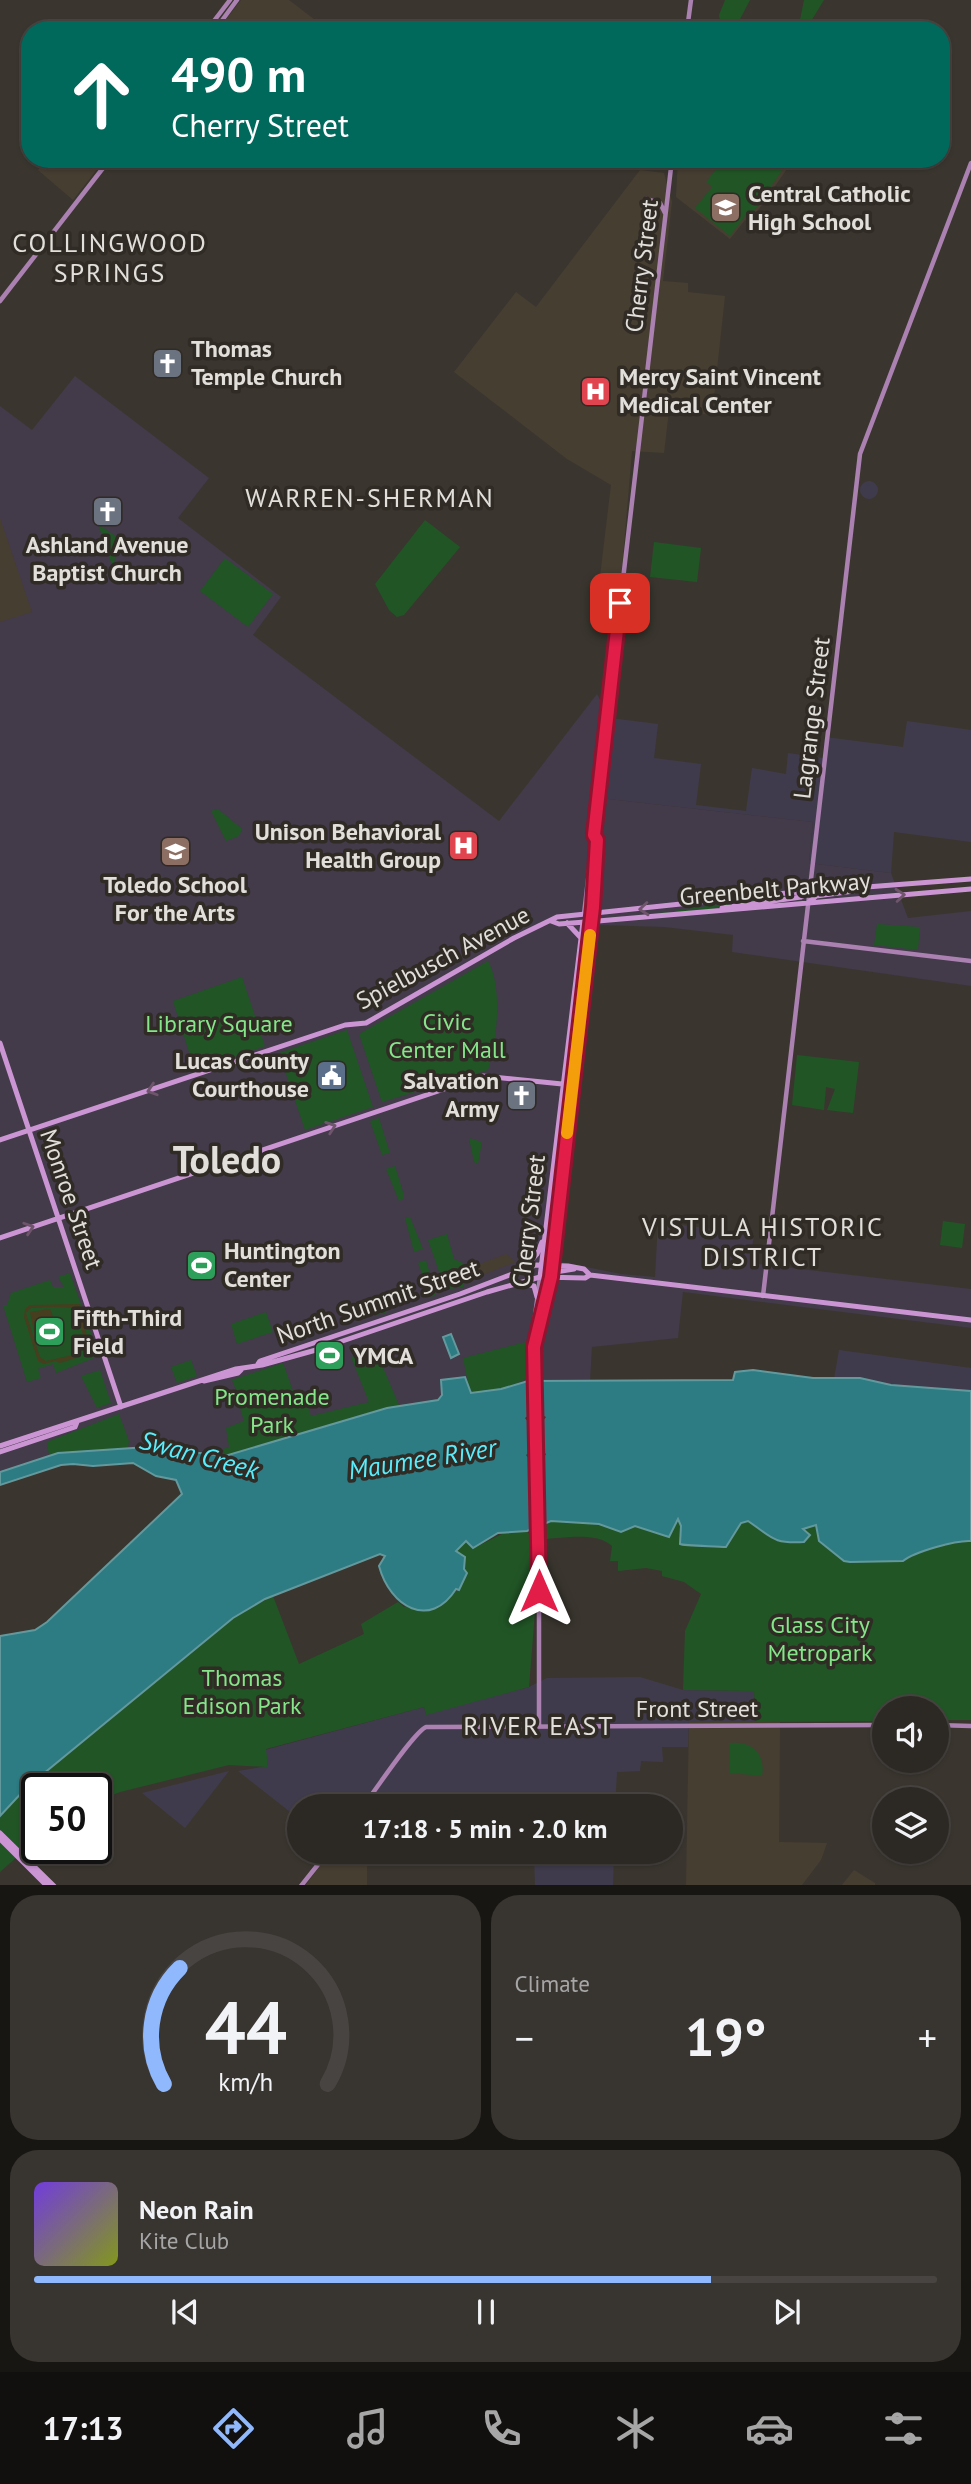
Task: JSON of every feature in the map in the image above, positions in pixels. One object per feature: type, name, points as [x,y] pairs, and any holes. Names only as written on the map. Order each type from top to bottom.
[{"type":"main road","points":[[214,21],[230,0]]},
{"type":"main road","points":[[222,21],[237,0]]},
{"type":"main road","points":[[688,21],[691,0]]},
{"type":"main road","name":"Lagrange Street","points":[[763,1297],[860,454],[971,163]]},
{"type":"main road","points":[[0,301],[103,168]]},
{"type":"main road","name":"Cherry Street","points":[[534,1347],[532,1340],[583,923],[590,840],[594,835],[672,168]]},
{"type":"main road","points":[[646,199],[662,205],[665,222]]},
{"type":"main road","name":"Cherry Street","points":[[534,1347],[552,1274],[593,914],[597,840],[594,835]]},
{"type":"main road","name":"Greenbelt Parkway","points":[[584,914],[971,878]]},
{"type":"main road","points":[[808,903],[816,896],[898,884]]},
{"type":"main road","name":"Greenbelt Parkway","points":[[583,923],[971,889]]},
{"type":"main road","points":[[712,912],[734,904],[802,897],[809,892]]},
{"type":"main road","name":"Spielbusch Avenue","points":[[0,1140],[351,1024],[372,1021],[514,938],[557,917],[584,914]]},
{"type":"main road","name":"Spielbusch Avenue","points":[[551,922],[583,923]]},
{"type":"main road","points":[[568,923],[581,939]]},
{"type":"main road","points":[[803,941],[971,961]]},
{"type":"main road","name":"Monroe Street","points":[[0,1043],[121,1407]]},
{"type":"main road","points":[[0,1238],[483,1076],[572,1085]]},
{"type":"main road","points":[[516,1273],[537,1254],[548,1223]]},
{"type":"main road","name":"North Summit Street","points":[[329,1341],[542,1264],[579,1268],[590,1275],[971,1320]]},
{"type":"main road","points":[[552,1274],[579,1268]]},
{"type":"main road","name":"North Summit Street","points":[[77,1422],[241,1370],[260,1361],[512,1285],[552,1274],[585,1278],[590,1275]]},
{"type":"main road","points":[[512,1285],[532,1284],[537,1297]]},
{"type":"main road","points":[[534,1347],[539,1538],[539,1725]]},
{"type":"main road","points":[[0,1446],[77,1422]]},
{"type":"main road","points":[[0,1452],[75,1427],[77,1422]]},
{"type":"main road","name":"Front Street","points":[[372,1794],[396,1764],[414,1734],[426,1727],[872,1725]]},
{"type":"main road","points":[[949,1726],[971,1726]]},
{"type":"main road","points":[[0,1833],[47,1885]]},
{"type":"main road","points":[[0,1839],[54,1885]]},
{"type":"main road","points":[[302,1885],[319,1864]]},
{"type":"shaded area","points":[[241,0],[289,0],[316,21],[225,21]]},
{"type":"shaded area","points":[[39,168],[98,168],[73,200],[38,170]]},
{"type":"shaded area","name":"Central Catholic High School","points":[[678,168],[788,168],[749,223],[745,220],[730,239],[676,197]]},
{"type":"shaded area","name":"Mercy Saint Vincent Medical Center","points":[[640,170],[664,173],[672,202],[663,281],[688,283],[688,292],[725,296],[712,415],[669,410],[664,453],[632,451],[621,580],[600,577],[611,485],[567,459],[454,372],[516,292],[536,307]]},
{"type":"shaded area","points":[[75,376],[209,478],[178,518],[281,597],[253,635],[499,821],[597,694],[610,718],[600,798],[813,822],[809,863],[891,873],[908,918],[971,911],[971,986],[732,952],[733,935],[664,927],[598,925],[556,1258],[561,1262],[621,1274],[655,1277],[658,1222],[754,1234],[750,1263],[971,1289],[971,1328],[683,1292],[678,1338],[592,1347],[590,1382],[528,1381],[501,1390],[469,1391],[465,1377],[441,1380],[442,1395],[438,1400],[387,1408],[225,1456],[148,1447],[58,1453],[0,1472],[0,406],[32,430]]},
{"type":"shaded area","points":[[865,481],[873,481],[878,490],[876,497],[865,499],[860,494],[860,486]]},
{"type":"shaded area","points":[[0,518],[32,612],[0,622]]},
{"type":"shaded area","points":[[610,718],[658,724],[654,758],[701,764],[696,805],[746,811],[752,768],[786,774],[788,753],[823,758],[825,737],[903,747],[907,721],[971,730],[971,842],[894,832],[891,873],[809,863],[813,822],[600,798]]},
{"type":"shaded area","points":[[506,1254],[516,1262],[475,1278],[477,1265]]},
{"type":"shaded area","points":[[839,1350],[971,1368],[971,1391],[891,1385],[860,1378],[834,1379]]},
{"type":"shaded area","points":[[640,1677],[683,1690],[754,1691],[756,1722],[689,1722],[688,1747],[662,1747],[663,1762],[641,1761],[640,1771],[617,1772],[616,1794],[287,1794],[287,1810],[238,1771],[268,1766],[265,1750],[424,1707],[426,1714],[529,1687],[547,1678]]},
{"type":"shaded area","points":[[689,1722],[780,1722],[779,1842],[827,1843],[821,1860],[802,1885],[686,1885]]},
{"type":"shaded area","points":[[229,1771],[185,1828],[142,1793]]},
{"type":"shaded area","points":[[322,1864],[367,1864],[367,1885],[306,1885]]},
{"type":"shaded area","points":[[534,1864],[614,1864],[613,1885],[535,1885]]},
{"type":"shaded area","points":[[854,1870],[875,1883],[875,1885],[842,1885]]},
{"type":"green space","points":[[725,0],[750,0],[739,21],[722,21],[719,15]]},
{"type":"green space","points":[[804,0],[824,0],[811,21],[800,21]]},
{"type":"green space","points":[[717,168],[784,168],[749,218],[745,216],[730,236],[695,208],[712,187],[706,182]]},
{"type":"green space","points":[[425,520],[460,547],[404,615],[397,617],[389,610],[375,584]]},
{"type":"green space","points":[[98,524],[118,538],[113,571],[112,565]]},
{"type":"green space","points":[[654,542],[701,548],[697,582],[650,577]]},
{"type":"green space","points":[[225,558],[273,594],[248,627],[200,591]]},
{"type":"green space","points":[[218,809],[242,829],[239,836],[226,841],[211,811]]},
{"type":"green space","points":[[769,897],[713,909],[639,916]]},
{"type":"green space","points":[[877,924],[920,927],[918,950],[874,945]]},
{"type":"green space","name":"Civic Center Mall","points":[[488,961],[496,985],[497,1015],[488,1070],[382,1102],[359,1034]]},
{"type":"green space","name":"Library Square","points":[[242,977],[265,1046],[195,1071],[173,1001]]},
{"type":"green space","points":[[347,1030],[373,1107],[305,1130],[279,1053]]},
{"type":"green space","points":[[797,1055],[859,1062],[853,1113],[827,1110],[835,1089],[826,1087],[824,1110],[792,1105]]},
{"type":"green space","points":[[379,1118],[390,1153],[382,1155],[370,1121]]},
{"type":"green space","points":[[469,1138],[482,1142],[478,1164],[474,1162]]},
{"type":"green space","points":[[395,1166],[404,1195],[404,1199],[399,1201],[386,1169]]},
{"type":"green space","points":[[410,1217],[423,1249],[414,1252],[405,1218]]},
{"type":"green space","points":[[943,1221],[965,1224],[962,1248],[940,1245]]},
{"type":"green space","points":[[447,1234],[454,1259],[472,1267],[463,1287],[451,1289],[443,1283],[428,1240]]},
{"type":"green space","points":[[426,1260],[436,1295],[431,1297],[418,1263]]},
{"type":"green space","name":"Fifth-Third Field","points":[[70,1273],[99,1356],[56,1373],[53,1364],[38,1369],[41,1378],[27,1382],[3,1305],[7,1305],[11,1293],[50,1280],[53,1287],[64,1287],[58,1277]]},
{"type":"green space","points":[[387,1292],[388,1297],[381,1301],[385,1313],[367,1317],[361,1301]]},
{"type":"green space","points":[[266,1312],[273,1332],[237,1344],[231,1324]]},
{"type":"green space","points":[[526,1342],[526,1379],[507,1388],[470,1393],[463,1358]]},
{"type":"green space","name":"Promenade Park","points":[[375,1349],[399,1405],[225,1456],[223,1449],[229,1447],[226,1428],[244,1421],[240,1408],[243,1407],[232,1380],[283,1363],[293,1391],[302,1389],[311,1416],[369,1402],[351,1357]]},
{"type":"green space","points":[[191,1360],[197,1376],[177,1383],[171,1367]]},
{"type":"green space","points":[[100,1370],[111,1403],[97,1408],[81,1376]]},
{"type":"green space","points":[[119,1414],[129,1441],[128,1448],[49,1455],[47,1442]]},
{"type":"green space","name":"Glass City Metropark","points":[[678,1519],[681,1526],[680,1541],[724,1547],[741,1522],[748,1521],[773,1539],[785,1542],[804,1542],[803,1529],[816,1525],[819,1541],[843,1560],[850,1562],[903,1561],[936,1547],[971,1541],[971,1720],[949,1720],[949,1696],[872,1696],[872,1721],[756,1722],[754,1691],[683,1690],[685,1631],[701,1594],[684,1582],[662,1576],[662,1571],[646,1568],[618,1571],[618,1561],[610,1561],[612,1546],[598,1539],[545,1539],[545,1525],[551,1521],[599,1524],[618,1531],[635,1526],[675,1527]]},
{"type":"green space","name":"Thomas Edison Park","points":[[508,1531],[527,1531],[532,1538],[536,1599],[529,1687],[426,1715],[424,1707],[266,1749],[268,1767],[229,1765],[112,1795],[112,1773],[44,1773],[237,1615],[273,1596],[299,1664],[364,1634],[361,1624],[398,1602],[404,1607],[459,1590],[467,1573],[464,1569],[465,1557],[455,1551],[466,1540],[474,1548]]},
{"type":"green space","points":[[730,1743],[745,1744],[756,1750],[762,1761],[762,1776],[730,1773]]},
{"type":"green space","name":"Thomas Edison Park","points":[[21,1793],[21,1853],[0,1872],[0,1816]]},
{"type":"sand","points":[[80,1304],[88,1341],[76,1358],[60,1363],[55,1361],[44,1364],[38,1361],[24,1317],[25,1309],[30,1305]],"holes":[[[31,1308],[77,1308],[84,1340],[73,1355],[46,1361],[40,1357],[26,1313]]]},
{"type":"sand","points":[[50,1309],[53,1319],[51,1327],[44,1332],[34,1333],[30,1312]]},
{"type":"water","points":[[451,1334],[459,1354],[451,1358],[443,1337]]},
{"type":"water","points":[[753,1370],[813,1378],[860,1378],[891,1385],[971,1391],[971,1541],[936,1547],[903,1561],[850,1562],[844,1561],[819,1541],[816,1525],[803,1529],[810,1535],[804,1542],[785,1542],[773,1538],[748,1521],[741,1523],[726,1547],[680,1544],[681,1526],[678,1519],[669,1537],[635,1526],[621,1532],[599,1524],[551,1521],[527,1531],[498,1533],[473,1548],[466,1541],[456,1551],[465,1557],[464,1569],[467,1573],[459,1590],[456,1589],[446,1601],[435,1608],[423,1611],[401,1602],[392,1593],[379,1566],[385,1556],[380,1554],[265,1599],[233,1618],[44,1773],[21,1773],[21,1793],[0,1816],[0,1636],[35,1630],[47,1622],[182,1494],[176,1480],[156,1476],[133,1463],[61,1465],[0,1485],[0,1472],[58,1453],[148,1447],[225,1456],[387,1408],[438,1400],[442,1395],[441,1380],[465,1377],[471,1393],[501,1389],[528,1381],[733,1380],[735,1372]]},
{"type":"pier","points":[[528,1377],[540,1378],[542,1415],[546,1417],[542,1422],[543,1452],[546,1454],[543,1459],[545,1529],[532,1533],[530,1460],[526,1455],[530,1452],[529,1423],[525,1418],[529,1415]]},
{"type":"slow traffic","points":[[567,1133],[590,935]]},
{"type":"place","name":"Central Catholic High School","points":[[725,208]]},
{"type":"place","name":"Thomas Temple Church","points":[[168,363]]},
{"type":"place","name":"Mercy Saint Vincent Medical Center","points":[[596,391]]},
{"type":"place","name":"Ashland Avenue Baptist Church","points":[[107,511]]},
{"type":"place","name":"Unison Behavioral Health Group","points":[[464,846]]},
{"type":"place","name":"Toledo School For the Arts","points":[[175,851]]},
{"type":"place","name":"Lucas County Courthouse","points":[[332,1075]]},
{"type":"place","name":"Salvation Army","points":[[522,1095]]},
{"type":"place","name":"Huntington Center","points":[[201,1265]]},
{"type":"place","name":"Fifth-Third Field","points":[[50,1332]]},
{"type":"place","name":"YMCA","points":[[330,1356]]},
{"type":"district","name":"COLLINGWOOD SPRINGS","points":[[110,258]]},
{"type":"district","name":"WARREN-SHERMAN","points":[[370,498]]},
{"type":"district","name":"Toledo","points":[[227,1160]]},
{"type":"district","name":"VISTULA HISTORIC DISTRICT","points":[[763,1242]]},
{"type":"district","name":"RIVER EAST","points":[[539,1726]]},
{"type":"route","points":[[539,1591],[534,1347],[551,1277],[593,907],[597,840],[594,835],[620,603]]},
{"type":"water label","name":"Swan Creek","points":[[199,1455]]},
{"type":"water label","name":"Maumee River","points":[[422,1459]]}]
